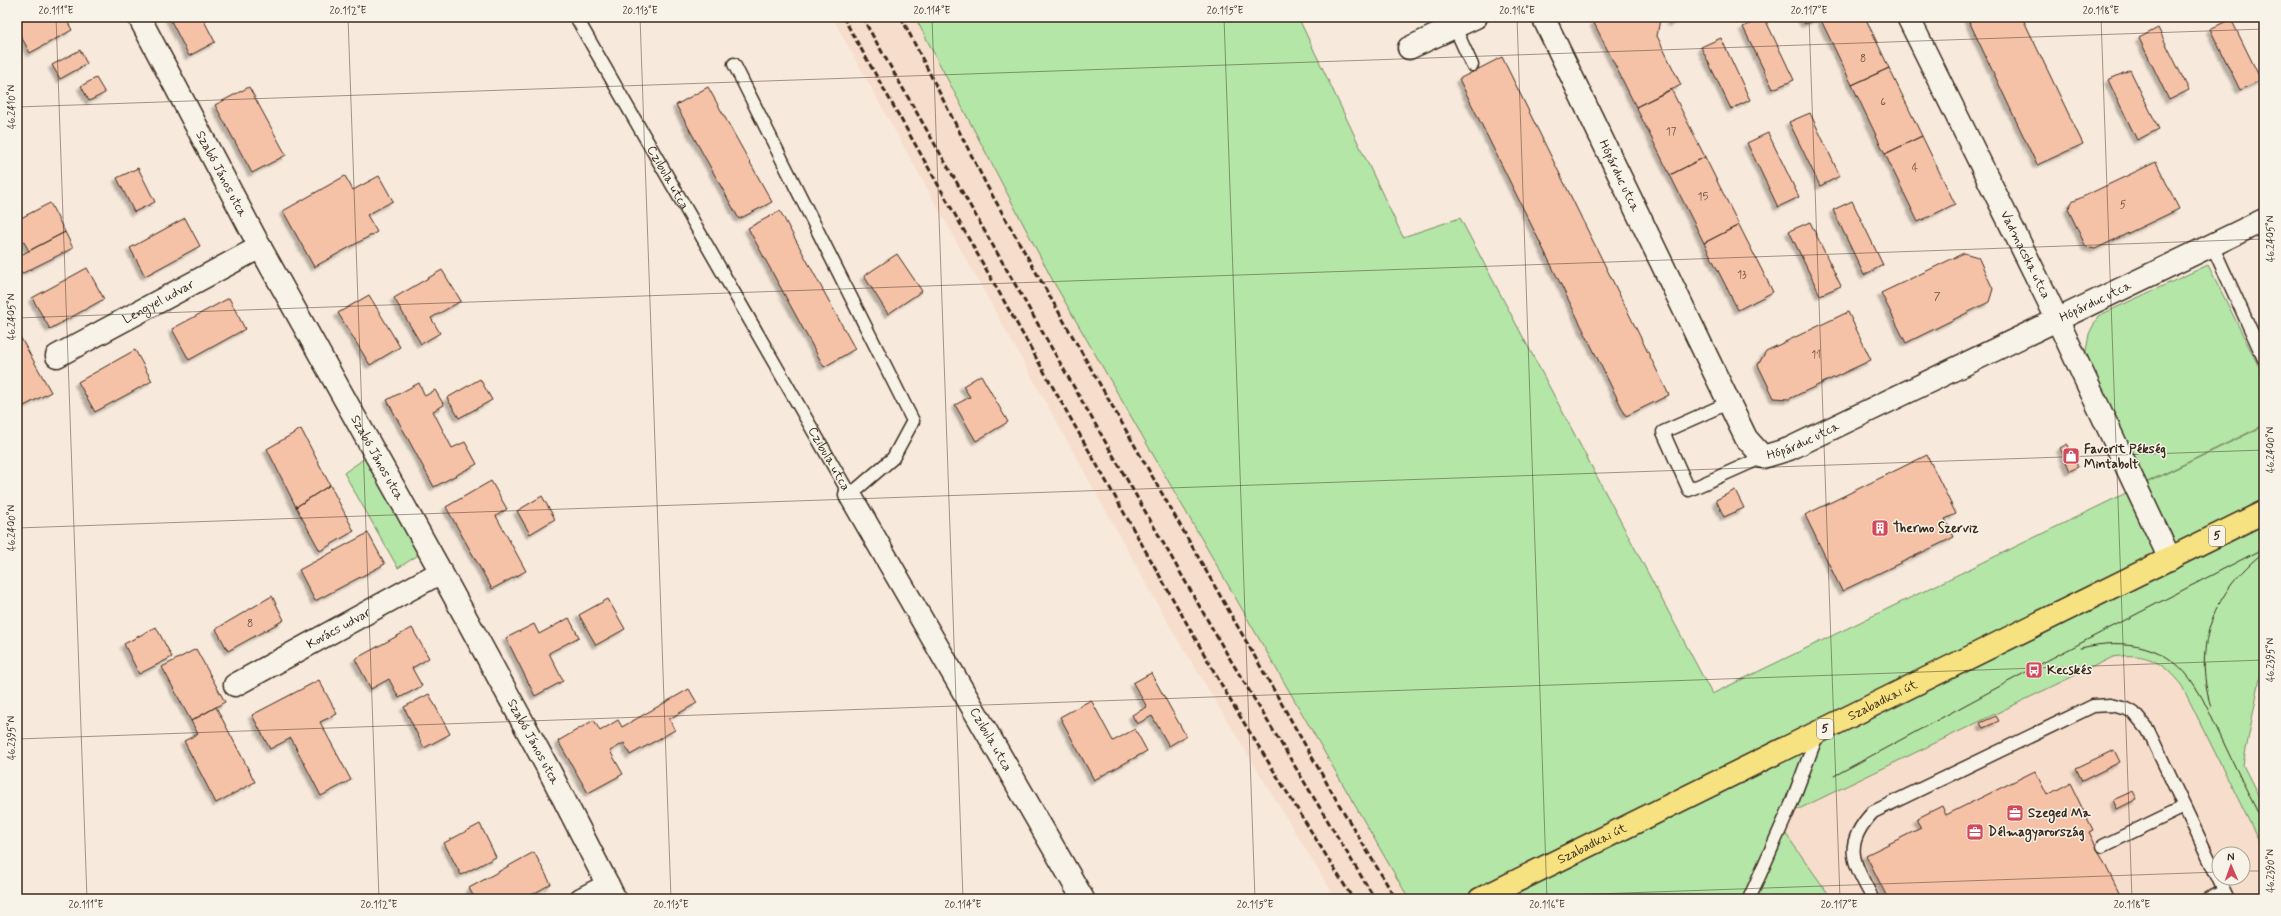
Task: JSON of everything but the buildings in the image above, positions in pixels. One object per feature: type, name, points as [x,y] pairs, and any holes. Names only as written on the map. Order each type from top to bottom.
[{"type":"main road","name":"Szabadkai út","points":[[1480,899],[2264,512]]},
{"type":"street","name":"Szabó János utca","points":[[139,17],[260,247],[442,572],[550,772],[611,892]]},
{"type":"street","points":[[1409,48],[1452,22],[1476,17]]},
{"type":"street","name":"Hópárduc utca","points":[[1543,17],[1728,403],[1746,438],[1763,457],[1789,449],[2264,220]]},
{"type":"street","name":"Vadmacska utca","points":[[1908,17],[2057,319],[2170,559]]},
{"type":"street","name":"Lengyel udvar","points":[[57,356],[260,247]]},
{"type":"street","name":"Czibula utca","points":[[850,495],[1083,899]]},
{"type":"street","name":"Kovács udvar","points":[[235,685],[442,572]]},
{"type":"street","points":[[581,899],[611,892]]},
{"type":"lane","name":"Czibula utca","points":[[576,17],[850,495]]},
{"type":"lane","points":[[1452,22],[1472,65]]},
{"type":"lane","points":[[734,64],[913,421],[893,458],[850,495]]},
{"type":"lane","points":[[2212,245],[2264,359]]},
{"type":"lane","points":[[1728,403],[1663,432],[1689,490],[1763,457]]},
{"type":"lane","points":[[1873,899],[1855,865],[1853,845],[1859,827],[1873,812],[2093,706],[2119,706],[2134,713],[2148,730],[2225,895],[2207,899]]},
{"type":"lane","points":[[1749,899],[1790,807],[1818,733]]},
{"type":"lane","points":[[2103,846],[2184,807]]},
{"type":"shaded area","points":[[832,17],[915,17],[1053,281],[1409,899],[1336,899],[1171,628]]},
{"type":"shaded area","points":[[2127,655],[2155,661],[2169,670],[2182,686],[2264,851],[2264,899],[1832,899],[1775,820],[2113,657]]},
{"type":"green space","points":[[915,17],[1298,17],[1403,237],[1460,218],[1712,694],[2264,426],[2264,658],[2243,765],[2264,807],[2264,851],[2182,686],[2167,670],[2152,660],[2144,657],[2125,656],[2113,657],[1776,820],[1832,899],[1409,899],[1053,281]]},
{"type":"green space","points":[[2208,265],[2264,377],[2264,425],[2143,484],[2085,357],[2089,334],[2098,316]]},
{"type":"green space","points":[[368,456],[420,554],[398,568],[344,473]]},
{"type":"tram line","points":[[1834,776],[2052,658],[2264,548]]},
{"type":"tram line","points":[[2211,707],[2206,684],[2204,662],[2206,641],[2212,621],[2220,602],[2232,584],[2247,567],[2264,552]]},
{"type":"tram line","points":[[2081,648],[2098,645],[2130,644],[2160,653],[2173,661],[2185,672],[2205,704],[2264,825]]},
{"type":"railway","points":[[843,17],[1233,705],[1353,899]]},
{"type":"railway","points":[[862,17],[1224,649],[1375,899]]},
{"type":"railway","points":[[901,17],[987,186],[1337,801],[1396,899]]},
{"type":"place","name":"Favorit Pékség Mintabolt","points":[[2071,456]]},
{"type":"place","name":"Thermo Szerviz","points":[[1880,528]]},
{"type":"place","name":"Kecskés","points":[[2034,670]]},
{"type":"place","name":"Szeged Ma","points":[[2015,813]]},
{"type":"place","name":"Délmagyarország","points":[[1975,832]]}]
